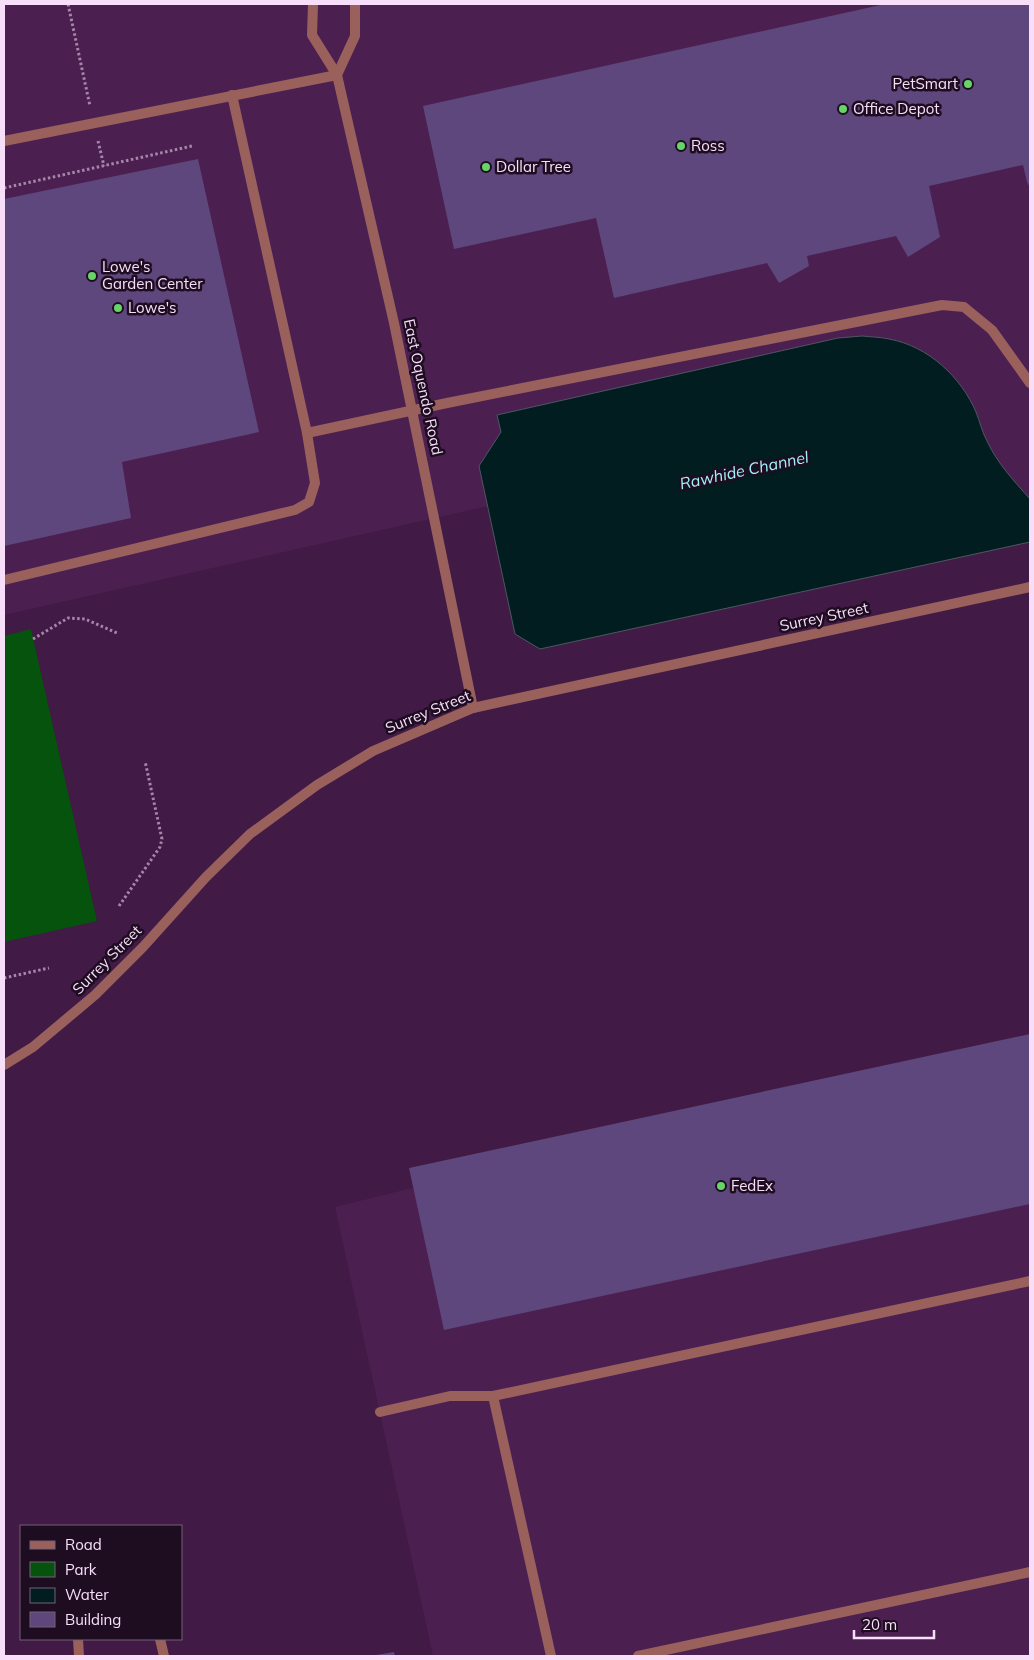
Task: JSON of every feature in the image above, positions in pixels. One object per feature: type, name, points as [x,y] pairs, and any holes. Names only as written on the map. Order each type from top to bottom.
[{"type":"street","name":"East Oquendo Road","points":[[313,4],[312,35],[337,74],[412,410],[473,708]]},
{"type":"street","points":[[4,141],[337,74],[355,36],[355,4]]},
{"type":"street","points":[[4,580],[295,510],[309,502],[315,483],[307,433],[232,95]]},
{"type":"street","points":[[307,433],[412,410],[942,305],[964,307],[992,330],[1030,383]]},
{"type":"street","name":"Surrey Street","points":[[4,1065],[33,1047],[95,995],[143,947],[206,877],[250,834],[317,785],[373,751],[473,708],[1030,587]]},
{"type":"street","points":[[380,1412],[450,1396],[492,1396],[1030,1281]]},
{"type":"street","points":[[492,1396],[551,1656]]},
{"type":"street","points":[[638,1656],[1030,1572]]},
{"type":"street","points":[[78,1640],[79,1656]]},
{"type":"street","points":[[160,1640],[164,1656]]},
{"type":"path","points":[[68,4],[104,166]]},
{"type":"path","points":[[4,188],[192,146]]},
{"type":"path","points":[[33,639],[68,618],[85,619],[117,633]]},
{"type":"path","points":[[119,906],[160,846],[162,840],[145,761]]},
{"type":"path","points":[[4,978],[49,968]]},
{"type":"shaded area","points":[[4,4],[1030,4],[1030,542],[540,649],[515,634],[488,506],[4,615]]},
{"type":"shaded area","points":[[1030,1055],[1030,1656],[433,1656],[335,1207],[408,1189]]},
{"type":"green space","points":[[31,629],[97,921],[4,942],[4,636]]},
{"type":"water","name":"Rawhide Channel","points":[[862,336],[889,339],[917,348],[941,365],[962,387],[970,399],[985,438],[996,457],[1030,499],[1030,542],[540,649],[515,634],[479,466],[501,432],[497,415],[838,338]]},
{"type":"building","points":[[885,4],[1030,4],[1030,188],[1023,165],[929,186],[940,237],[908,257],[896,236],[807,256],[809,266],[779,283],[767,263],[614,298],[596,218],[454,249],[423,106]]},
{"type":"building","name":"Lowe's","points":[[198,159],[259,432],[122,462],[131,518],[4,546],[4,199]]},
{"type":"building","name":"FedEx","points":[[1030,1034],[1030,1204],[444,1330],[409,1168]]},
{"type":"building","points":[[394,1652],[395,1656],[376,1656],[376,1655]]},
{"type":"place","name":"PetSmart","points":[[968,84]]},
{"type":"place","name":"Office Depot","points":[[843,109]]},
{"type":"place","name":"Ross","points":[[681,146]]},
{"type":"place","name":"Dollar Tree","points":[[486,167]]},
{"type":"place","name":"Lowe's Garden Center","points":[[92,276]]},
{"type":"place","name":"Lowe's","points":[[118,308]]},
{"type":"place","name":"FedEx","points":[[721,1186]]}]
